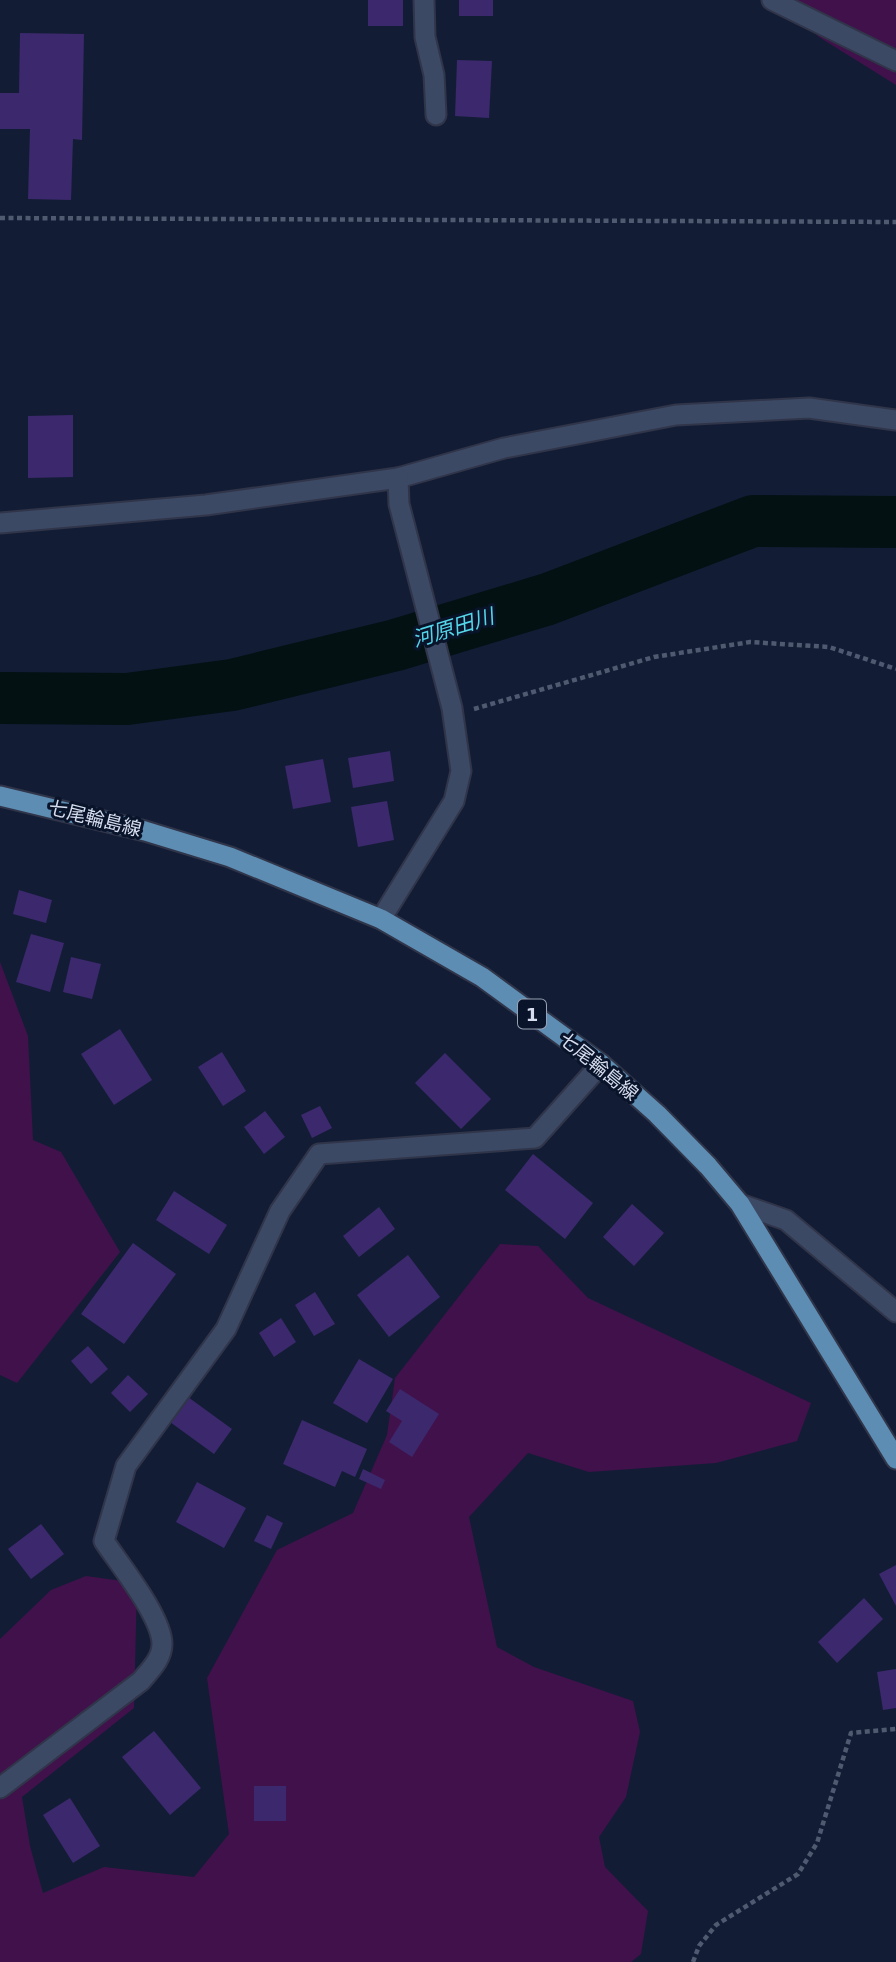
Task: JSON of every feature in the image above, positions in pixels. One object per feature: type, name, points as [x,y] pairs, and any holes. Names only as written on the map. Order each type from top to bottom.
[{"type":"main road","name":"七尾輪島線","points":[[0,796],[145,831],[230,857],[381,919],[482,977],[601,1064],[657,1114],[708,1166],[740,1204],[896,1458]]},
{"type":"street","points":[[424,0],[425,37],[434,75],[436,115]]},
{"type":"street","points":[[772,0],[896,61]]},
{"type":"street","points":[[0,523],[206,505],[398,478],[504,448],[676,415],[809,408],[896,420]]},
{"type":"street","points":[[381,919],[454,802],[461,771],[452,711],[399,504],[398,478]]},
{"type":"street","points":[[0,1788],[142,1681],[158,1661],[162,1646],[159,1628],[104,1541],[126,1466],[226,1329],[280,1211],[319,1154],[535,1138],[601,1064]]},
{"type":"street","points":[[740,1204],[786,1220],[896,1312]]},
{"type":"path","points":[[0,218],[896,222]]},
{"type":"path","points":[[452,711],[654,657],[750,642],[830,647],[896,669]]},
{"type":"path","points":[[693,1962],[699,1946],[716,1925],[798,1874],[817,1843],[851,1733],[896,1729]]},
{"type":"shaded area","points":[[781,0],[896,0],[896,85],[819,37]]},
{"type":"shaded area","points":[[0,962],[28,1036],[33,1140],[61,1152],[120,1252],[17,1383],[0,1375]]},
{"type":"shaded area","points":[[500,1244],[538,1246],[588,1298],[811,1403],[797,1441],[716,1463],[589,1472],[528,1453],[469,1517],[497,1647],[534,1667],[633,1701],[640,1732],[626,1797],[599,1837],[605,1867],[648,1911],[641,1954],[631,1962],[0,1962],[0,1639],[51,1590],[86,1576],[137,1583],[134,1708],[22,1797],[30,1846],[43,1893],[104,1867],[194,1877],[229,1834],[207,1678],[277,1550],[353,1513],[387,1435],[395,1378]]},
{"type":"building","points":[[368,0],[403,0],[403,26],[368,26]]},
{"type":"building","points":[[459,0],[493,0],[493,16],[459,16]]},
{"type":"building","points":[[20,33],[84,34],[82,140],[73,139],[71,200],[28,199],[30,129],[0,129],[0,93],[19,93]]},
{"type":"building","points":[[457,60],[492,61],[489,118],[455,116]]},
{"type":"building","points":[[73,415],[73,477],[28,478],[28,416]]},
{"type":"building","points":[[390,751],[394,781],[353,788],[348,758]]},
{"type":"building","points":[[323,759],[331,802],[293,809],[285,766]]},
{"type":"building","points":[[387,801],[394,840],[358,847],[351,807]]},
{"type":"building","points":[[19,890],[52,900],[46,923],[13,914]]},
{"type":"building","points":[[31,934],[64,943],[50,992],[16,982]]},
{"type":"building","points":[[71,957],[101,964],[92,999],[63,992]]},
{"type":"building","points":[[120,1029],[152,1080],[114,1105],[81,1054]]},
{"type":"building","points":[[222,1052],[246,1091],[223,1106],[198,1067]]},
{"type":"building","points":[[445,1053],[491,1099],[461,1129],[415,1083]]},
{"type":"building","points":[[320,1106],[332,1128],[312,1138],[301,1115]]},
{"type":"building","points":[[265,1111],[285,1137],[264,1154],[244,1127]]},
{"type":"building","points":[[533,1154],[593,1203],[565,1239],[505,1190]]},
{"type":"building","points":[[174,1191],[227,1225],[209,1254],[156,1220]]},
{"type":"building","points":[[632,1204],[664,1233],[634,1266],[603,1237]]},
{"type":"building","points":[[379,1207],[395,1229],[359,1257],[343,1236]]},
{"type":"building","points":[[133,1243],[176,1274],[124,1344],[81,1314]]},
{"type":"building","points":[[408,1255],[440,1297],[389,1337],[357,1295]]},
{"type":"building","points":[[315,1292],[335,1324],[314,1336],[295,1305]]},
{"type":"building","points":[[281,1318],[296,1342],[274,1357],[259,1333]]},
{"type":"building","points":[[88,1346],[108,1369],[91,1384],[71,1361]]},
{"type":"building","points":[[359,1359],[393,1379],[367,1423],[333,1403]]},
{"type":"building","points":[[128,1375],[148,1394],[130,1412],[111,1393]]},
{"type":"building","points":[[400,1389],[439,1414],[412,1457],[389,1442],[402,1421],[386,1411]]},
{"type":"building","points":[[188,1397],[232,1429],[214,1454],[170,1422]]},
{"type":"building","points":[[302,1420],[367,1449],[355,1477],[342,1471],[335,1487],[283,1464]]},
{"type":"building","points":[[363,1469],[385,1480],[381,1489],[359,1479]]},
{"type":"building","points":[[197,1482],[246,1508],[224,1548],[176,1522]]},
{"type":"building","points":[[267,1515],[283,1523],[271,1549],[254,1541]]},
{"type":"building","points":[[41,1524],[64,1554],[31,1579],[8,1549]]},
{"type":"building","points":[[896,1565],[896,1606],[879,1574]]},
{"type":"building","points":[[864,1598],[883,1619],[837,1663],[818,1642]]},
{"type":"building","points":[[896,1669],[896,1708],[883,1710],[877,1672]]},
{"type":"building","points":[[154,1731],[201,1788],[170,1815],[122,1757]]},
{"type":"building","points":[[254,1786],[286,1786],[286,1821],[254,1821]]},
{"type":"building","points":[[70,1798],[100,1846],[73,1863],[43,1815]]},
{"type":"waterway","name":"河原田川","points":[[0,698],[127,699],[232,685],[396,645],[548,599],[753,521],[896,522]]}]
